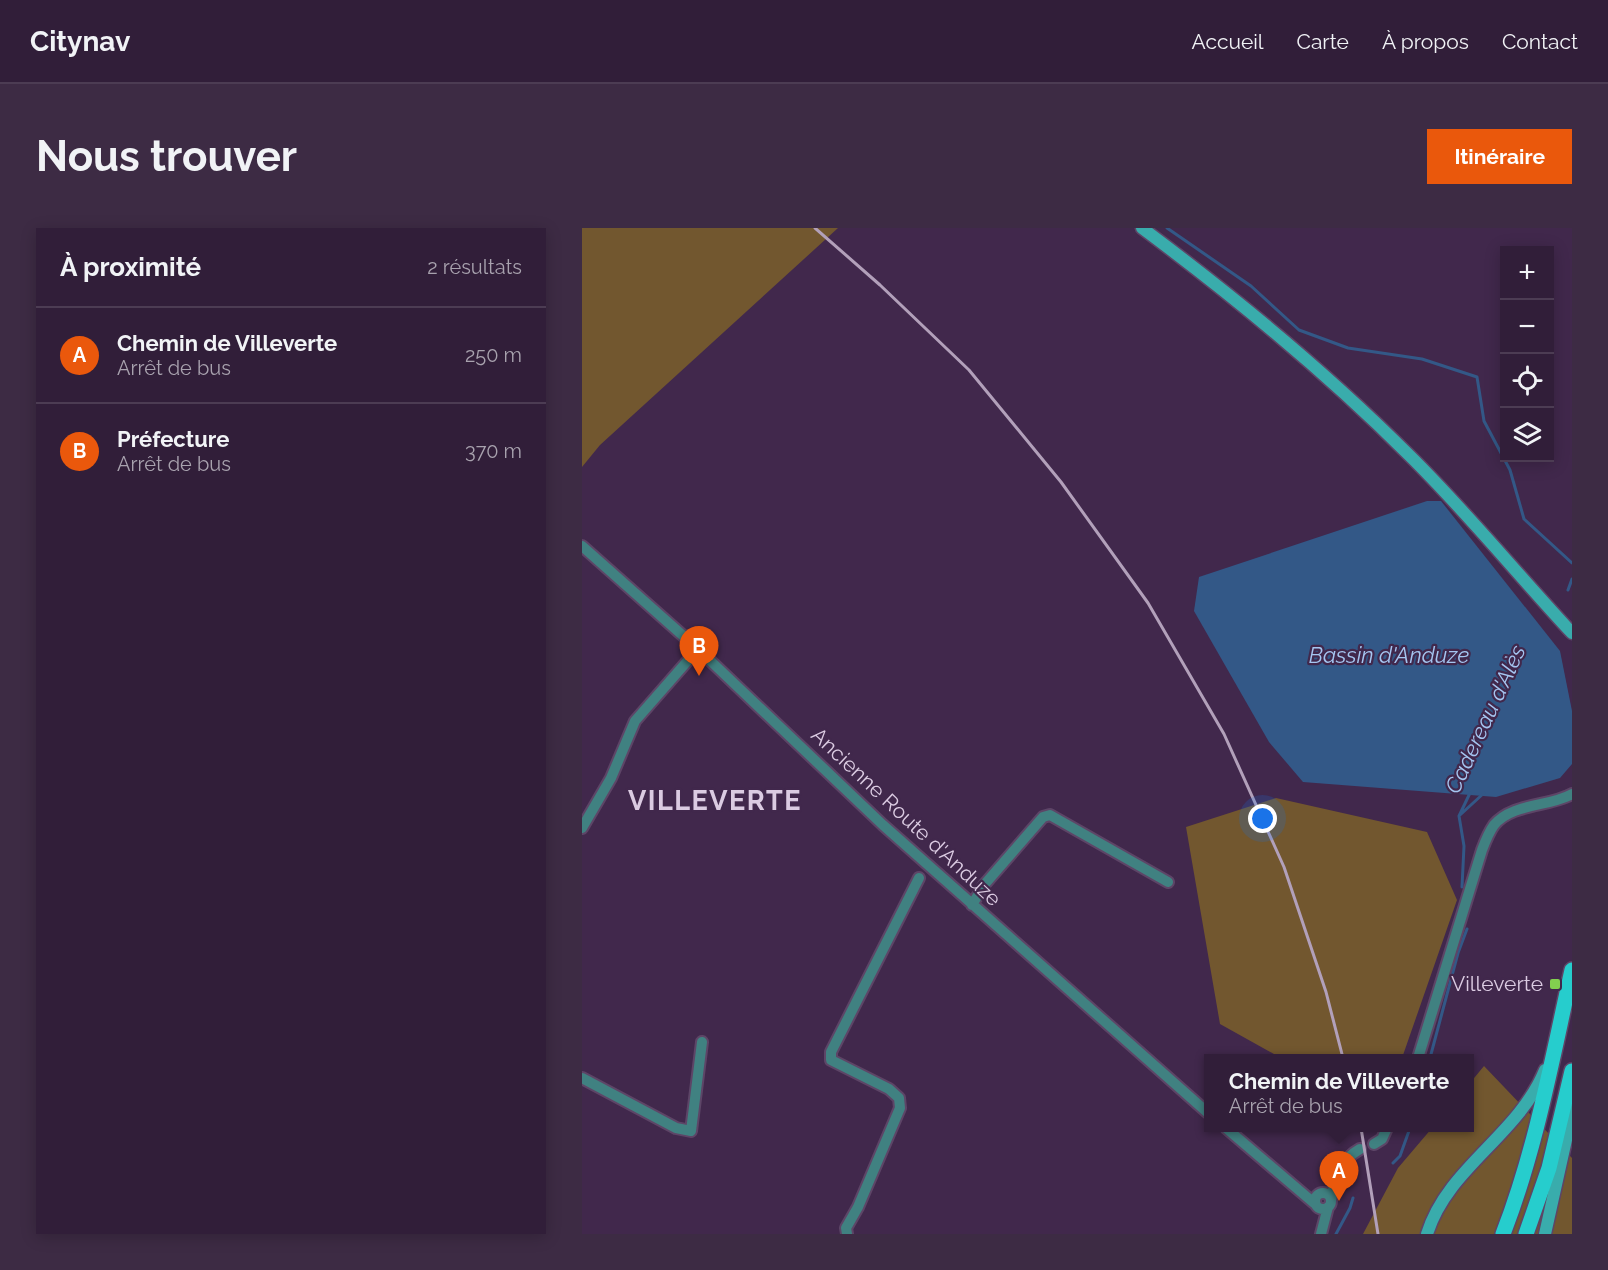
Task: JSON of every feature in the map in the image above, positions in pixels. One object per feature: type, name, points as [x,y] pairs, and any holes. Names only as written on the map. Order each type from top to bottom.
[{"type":"main road","points":[[1142,228],[1246,308],[1358,405],[1443,490],[1572,633]]},
{"type":"main road","points":[[1503,1234],[1533,1143],[1572,970]]},
{"type":"main road","points":[[1427,1234],[1436,1209],[1445,1194],[1515,1120],[1528,1103],[1538,1088],[1556,1041]]},
{"type":"main road","points":[[1526,1234],[1549,1168],[1572,1071]]},
{"type":"main road","points":[[1545,1234],[1566,1140],[1572,1101]]},
{"type":"street","name":"Ancienne Route d'Anduze","points":[[582,546],[698,649],[883,825],[1204,1109]]},
{"type":"street","points":[[582,828],[611,778],[635,721],[698,649]]},
{"type":"street","points":[[1420,1054],[1482,850],[1494,825],[1519,810],[1556,802],[1572,794]]},
{"type":"street","points":[[972,905],[984,885],[1043,817],[1050,815],[1168,882]]},
{"type":"street","points":[[847,1234],[846,1228],[858,1207],[900,1108],[898,1098],[889,1089],[831,1060],[831,1052],[919,878]]},
{"type":"street","points":[[582,1078],[676,1128],[691,1131],[702,1042]]},
{"type":"street","points":[[1231,1132],[1320,1202]]},
{"type":"street","points":[[1374,1144],[1382,1139],[1385,1132]]},
{"type":"street","points":[[1321,1234],[1320,1202],[1346,1158],[1360,1149]]},
{"type":"shaded area","points":[[582,228],[838,228],[600,445],[582,467]]},
{"type":"shaded area","points":[[1276,798],[1427,832],[1457,900],[1403,1054],[1274,1054],[1220,1024],[1186,827]]},
{"type":"shaded area","points":[[1484,1066],[1572,1158],[1572,1234],[1363,1234],[1398,1168],[1429,1132],[1474,1132],[1474,1078]]},
{"type":"water","name":"Bassin d'Anduze","points":[[1427,501],[1441,501],[1560,651],[1572,711],[1572,764],[1560,778],[1496,797],[1303,782],[1269,742],[1194,611],[1199,577]]},
{"type":"waterway","name":"Cadereau d'Alès","points":[[1167,228],[1251,286],[1299,330],[1348,348],[1422,359],[1477,377],[1484,421],[1510,470],[1524,519],[1572,563]]},
{"type":"waterway","name":"Cadereau d'Alès","points":[[1568,590],[1572,579]]},
{"type":"waterway","name":"Cadereau d'Alès","points":[[1462,887],[1464,846],[1459,816],[1470,793]]},
{"type":"waterway","name":"Cadereau d'Alès","points":[[1460,815],[1484,793]]},
{"type":"waterway","name":"Cadereau d'Alès","points":[[1431,1054],[1458,953],[1467,929]]},
{"type":"waterway","name":"Cadereau d'Alès","points":[[1393,1163],[1400,1156],[1409,1132]]},
{"type":"waterway","name":"Cadereau d'Alès","points":[[1336,1234],[1353,1198]]},
{"type":"railway","points":[[815,228],[880,285],[969,370],[1061,482],[1148,603],[1224,734],[1284,867],[1326,992],[1342,1054]]},
{"type":"railway","points":[[1362,1132],[1378,1234]]},
{"type":"place","name":"Préfecture","points":[[699,676]]},
{"type":"place","name":"Villeverte","points":[[1555,984]]},
{"type":"place","name":"Chemin de Villeverte","points":[[1339,1201]]},
{"type":"district","name":"VILLEVERTE","points":[[715,801]]}]
